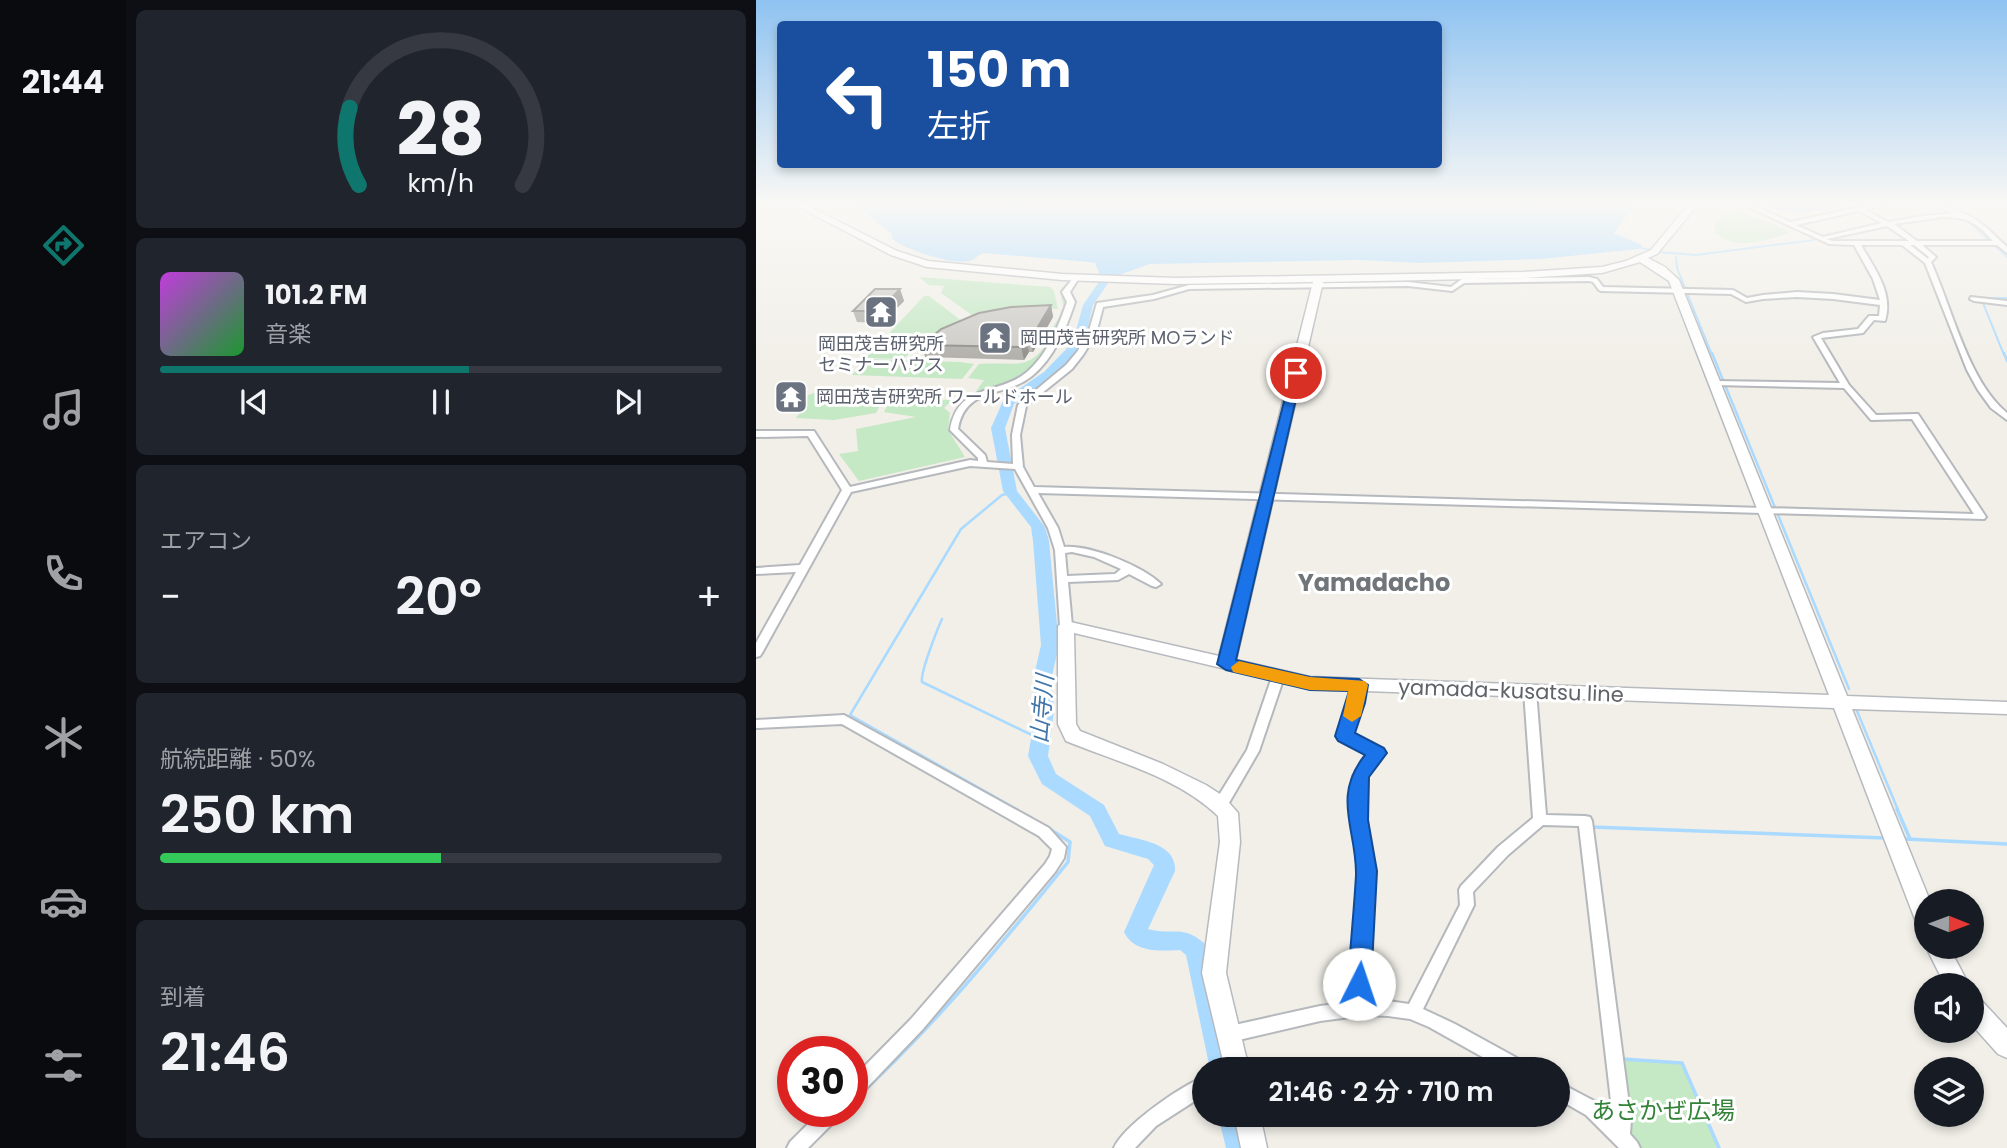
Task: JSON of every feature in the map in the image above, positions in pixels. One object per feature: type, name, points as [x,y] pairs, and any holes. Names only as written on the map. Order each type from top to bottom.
[{"type":"main road","points":[[904,257],[953,268],[1076,278],[1318,282],[1573,273],[1610,268],[1643,257]]},
{"type":"main road","points":[[1653,257],[1684,290],[1773,511],[1839,703],[1914,890]]},
{"type":"main road","points":[[1226,664],[1318,282]]},
{"type":"main road","points":[[1066,626],[1067,724],[1073,736],[1221,804],[1230,819],[1230,842],[1214,974],[1235,1057]]},
{"type":"main road","name":"yamada-kusatsu line","points":[[1066,626],[1310,683],[2007,708]]},
{"type":"main road","points":[[1984,1020],[2007,1046]]},
{"type":"main road","points":[[1250,1127],[1254,1148]]},
{"type":"street","points":[[1032,490],[1981,517],[1915,416],[1874,418],[1846,386],[1817,337],[1860,331],[1872,318],[1882,319],[1884,297],[1863,257]]},
{"type":"street","points":[[1921,257],[1928,262],[1978,389],[1994,408],[2007,417]]},
{"type":"street","points":[[1928,262],[1933,257]]},
{"type":"street","points":[[983,463],[982,457],[954,430],[961,407],[969,399],[1029,374],[1060,333],[1071,302],[1066,292],[1076,278]]},
{"type":"street","points":[[1066,626],[1064,579],[1060,550],[1053,528],[1032,490],[1015,467],[1018,411],[1080,354],[1092,334],[1100,304],[1154,297],[1189,286],[1318,282],[1408,284],[1451,289],[1462,281],[1590,279],[1595,280],[1601,289],[1732,292],[1746,300],[1766,296],[1819,296],[1884,303]]},
{"type":"street","points":[[1974,299],[2007,303]]},
{"type":"street","points":[[1721,383],[1846,386]]},
{"type":"street","points":[[756,434],[811,433],[847,490]]},
{"type":"street","points":[[756,653],[847,490],[970,463],[1015,467]]},
{"type":"street","points":[[1060,550],[1073,548],[1095,554],[1156,584]]},
{"type":"street","points":[[756,570],[802,568]]},
{"type":"street","points":[[1064,579],[1118,577],[1128,569]]},
{"type":"street","points":[[1221,804],[1253,751],[1278,677]]},
{"type":"street","points":[[1358,1007],[1367,871],[1358,820],[1359,776],[1377,753],[1345,736],[1359,685]]},
{"type":"street","points":[[1530,691],[1540,820]]},
{"type":"street","points":[[756,724],[844,719],[1044,832],[1059,847],[1057,858],[1050,868],[991,939],[868,1074]]},
{"type":"street","points":[[1413,1012],[1467,905],[1466,890],[1503,851],[1540,820],[1585,821],[1626,1142]]},
{"type":"street","points":[[1230,1034],[1358,1007],[1413,1012],[1497,1057]]},
{"type":"street","points":[[1123,1148],[1150,1120],[1192,1093]]},
{"type":"street","points":[[1570,1097],[1592,1109],[1626,1142]]},
{"type":"street","points":[[796,1148],[817,1127]]},
{"type":"green space","points":[[919,277],[1050,287],[1054,291],[1058,309],[1037,308],[976,318],[941,293],[944,286],[929,285]]},
{"type":"green space","points":[[1062,287],[1066,287],[1062,293],[1068,303],[1054,337],[1040,359],[1012,382],[975,393],[984,380],[968,378],[979,364],[1024,362],[1031,360],[1046,345],[1056,331],[1053,327],[1064,310],[1060,292]]},
{"type":"green space","points":[[924,296],[929,296],[963,322],[927,338],[903,359],[866,358]]},
{"type":"green space","points":[[865,359],[974,364],[962,379],[852,375]]},
{"type":"green space","points":[[835,386],[889,388],[876,413],[834,420],[796,418],[806,405],[801,402],[808,395]]},
{"type":"green space","points":[[965,399],[948,404],[944,408],[950,413],[948,430],[965,457],[859,481],[839,454],[858,451],[856,429],[916,417],[884,412],[889,402]]},
{"type":"green space","name":"あさかぜ広場","points":[[1622,1060],[1681,1064],[1719,1148],[1637,1148],[1630,1137]]},
{"type":"water","points":[[933,257],[978,257],[961,262]]},
{"type":"water","points":[[1026,257],[1565,257],[1421,263],[1358,260],[1150,264],[1116,276],[1100,275],[1095,263]]},
{"type":"building","points":[[875,289],[900,289],[879,311],[853,311]]},
{"type":"building","points":[[1051,305],[1030,340],[1026,340],[1021,347],[922,345],[941,329],[979,313],[1011,307]]},
{"type":"waterway","points":[[1676,257],[1677,268],[1712,355]]},
{"type":"waterway","name":"山寺川","points":[[1109,264],[1108,276],[1088,305],[1078,343],[1048,375],[1008,402],[998,428],[1010,491],[1038,527],[1041,541],[1050,645],[1042,680],[1045,710],[1038,756],[1049,779],[1097,811],[1112,840],[1155,853],[1165,862],[1164,871],[1135,932],[1145,939],[1185,940],[1196,950],[1219,1057]]},
{"type":"waterway","points":[[2004,355],[1981,298],[2007,298]]},
{"type":"waterway","points":[[1712,353],[1849,689]]},
{"type":"waterway","points":[[2004,353],[2007,361]]},
{"type":"waterway","points":[[1011,493],[1002,495],[961,529],[850,715],[1018,810]]},
{"type":"waterway","points":[[942,619],[926,661],[922,682],[1038,738]]},
{"type":"waterway","points":[[1857,711],[1898,810]]},
{"type":"waterway","points":[[1014,809],[1031,818]]},
{"type":"waterway","points":[[1897,809],[1910,839]]},
{"type":"waterway","points":[[1591,827],[1885,838]]},
{"type":"waterway","points":[[868,1087],[938,1016],[1068,862],[1070,842],[1048,828]]},
{"type":"waterway","points":[[1906,839],[2007,844]]},
{"type":"waterway","points":[[1622,1059],[1682,1063],[1719,1148]]},
{"type":"waterway","name":"山寺川","points":[[1234,1127],[1239,1148]]},
{"type":"slow traffic","points":[[1239,667],[1310,683],[1359,685],[1352,716]]},
{"type":"place","name":"岡田茂吉研究所 セミナーハウス","points":[[881,312]]},
{"type":"place","name":"岡田茂吉研究所 MOランド","points":[[995,338]]},
{"type":"place","name":"岡田茂吉研究所 ワールドホール","points":[[791,397]]},
{"type":"district","name":"Yamadacho","points":[[1374,583]]},
{"type":"route","points":[[1296,373],[1226,664],[1310,683],[1359,685],[1345,736],[1376,751],[1377,756],[1359,776],[1358,820],[1367,871],[1359,984]]}]
